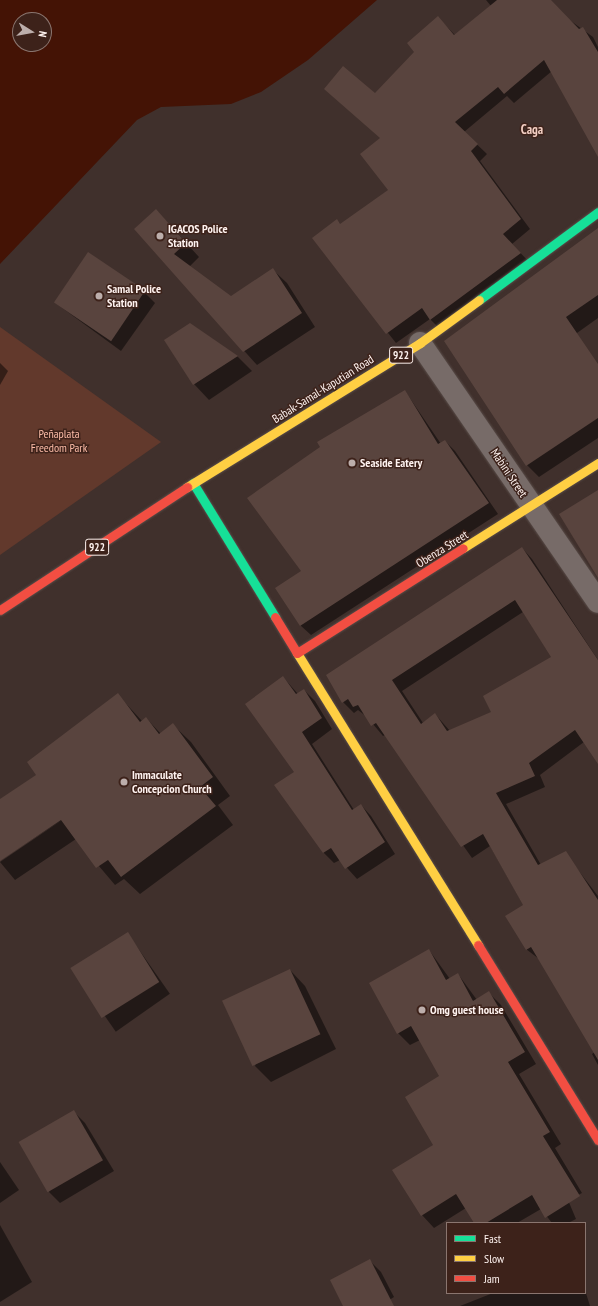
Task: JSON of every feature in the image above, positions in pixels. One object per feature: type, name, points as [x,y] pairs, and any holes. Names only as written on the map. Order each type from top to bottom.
[{"type":"main road","name":"Babak-Samal-Kaputian Road","points":[[0,610],[193,483],[420,343],[598,212]]},
{"type":"main road","name":"Obenza Street","points":[[297,653],[532,507],[598,463]]},
{"type":"main road","points":[[193,483],[598,1140]]},
{"type":"street","name":"Mabini Street","points":[[420,343],[598,602]]},
{"type":"green space","name":"Peñaplata Freedom Park","points":[[0,327],[161,442],[0,555]]},
{"type":"shaded area","points":[[0,0],[377,0],[308,60],[261,92],[231,104],[161,107],[137,120],[0,264]]},
{"type":"building","points":[[497,0],[551,0],[579,29],[583,27],[598,52],[598,157],[544,60],[504,94],[498,87],[455,122],[478,144],[471,151],[521,219],[503,234],[521,253],[430,320],[422,308],[386,334],[312,238],[337,219],[340,224],[388,190],[360,154],[380,138],[324,89],[343,66],[375,93],[414,52],[407,43],[438,16],[454,35]]},
{"type":"building","points":[[156,209],[186,243],[174,254],[231,296],[273,268],[302,313],[243,352],[134,229]]},
{"type":"building","points":[[598,228],[598,295],[566,317],[598,364],[598,418],[526,466],[444,341]]},
{"type":"building","name":"Samal Police Station","points":[[88,252],[145,291],[111,341],[54,303]]},
{"type":"building","points":[[190,323],[238,356],[193,385],[164,340]]},
{"type":"building","points":[[405,390],[438,444],[445,440],[489,503],[300,626],[275,588],[301,571],[247,498],[320,447],[317,442]]},
{"type":"building","points":[[598,490],[598,578],[559,514]]},
{"type":"building","points":[[522,547],[598,660],[598,764],[575,730],[529,763],[535,776],[496,793],[538,865],[566,851],[598,900],[598,1060],[531,947],[526,950],[505,916],[523,905],[483,834],[461,847],[376,723],[371,726],[358,705],[353,707],[348,699],[342,703],[326,675]],"holes":[[[515,600],[551,657],[483,696],[491,712],[447,731],[435,713],[421,724],[392,680]]]},
{"type":"building","points":[[283,676],[296,694],[304,689],[322,718],[302,732],[352,810],[361,804],[385,842],[345,869],[331,848],[323,853],[274,785],[294,772],[245,704]]},
{"type":"building","name":"Immaculate Concepcion Church","points":[[118,693],[140,722],[146,717],[159,734],[173,723],[213,777],[200,787],[216,806],[121,877],[108,860],[96,868],[61,820],[0,861],[0,799],[36,775],[27,762]]},
{"type":"building","points":[[128,932],[159,982],[102,1018],[70,968]]},
{"type":"building","points":[[429,949],[446,980],[458,973],[473,1001],[489,991],[525,1052],[508,1062],[550,1132],[543,1136],[580,1196],[545,1218],[532,1195],[488,1222],[473,1222],[456,1194],[421,1216],[392,1170],[433,1145],[405,1097],[439,1076],[411,1026],[397,1034],[369,983]]},
{"type":"building","points":[[290,969],[320,1034],[252,1066],[222,1001]]},
{"type":"building","points":[[74,1110],[103,1160],[48,1192],[19,1142]]},
{"type":"building","points":[[370,1259],[394,1306],[343,1306],[330,1280]]},
{"type":"traffic: fast","points":[[479,300],[598,212]]},
{"type":"traffic: fast","points":[[193,483],[275,617]]},
{"type":"traffic: slow","points":[[187,487],[420,343],[479,300]]},
{"type":"traffic: slow","points":[[463,548],[598,463]]},
{"type":"traffic: slow","points":[[297,653],[478,945]]},
{"type":"traffic: jam","points":[[0,610],[187,487]]},
{"type":"traffic: jam","points":[[275,617],[297,653],[463,548]]},
{"type":"traffic: jam","points":[[478,945],[598,1140]]},
{"type":"place","name":"IGACOS Police Station","points":[[160,236]]},
{"type":"place","name":"Samal Police Station","points":[[99,296]]},
{"type":"place","name":"Seaside Eatery","points":[[352,463]]},
{"type":"place","name":"Immaculate Concepcion Church","points":[[124,782]]},
{"type":"place","name":"Omg guest house","points":[[422,1010]]},
{"type":"district","name":"Caga","points":[[532,130]]}]
